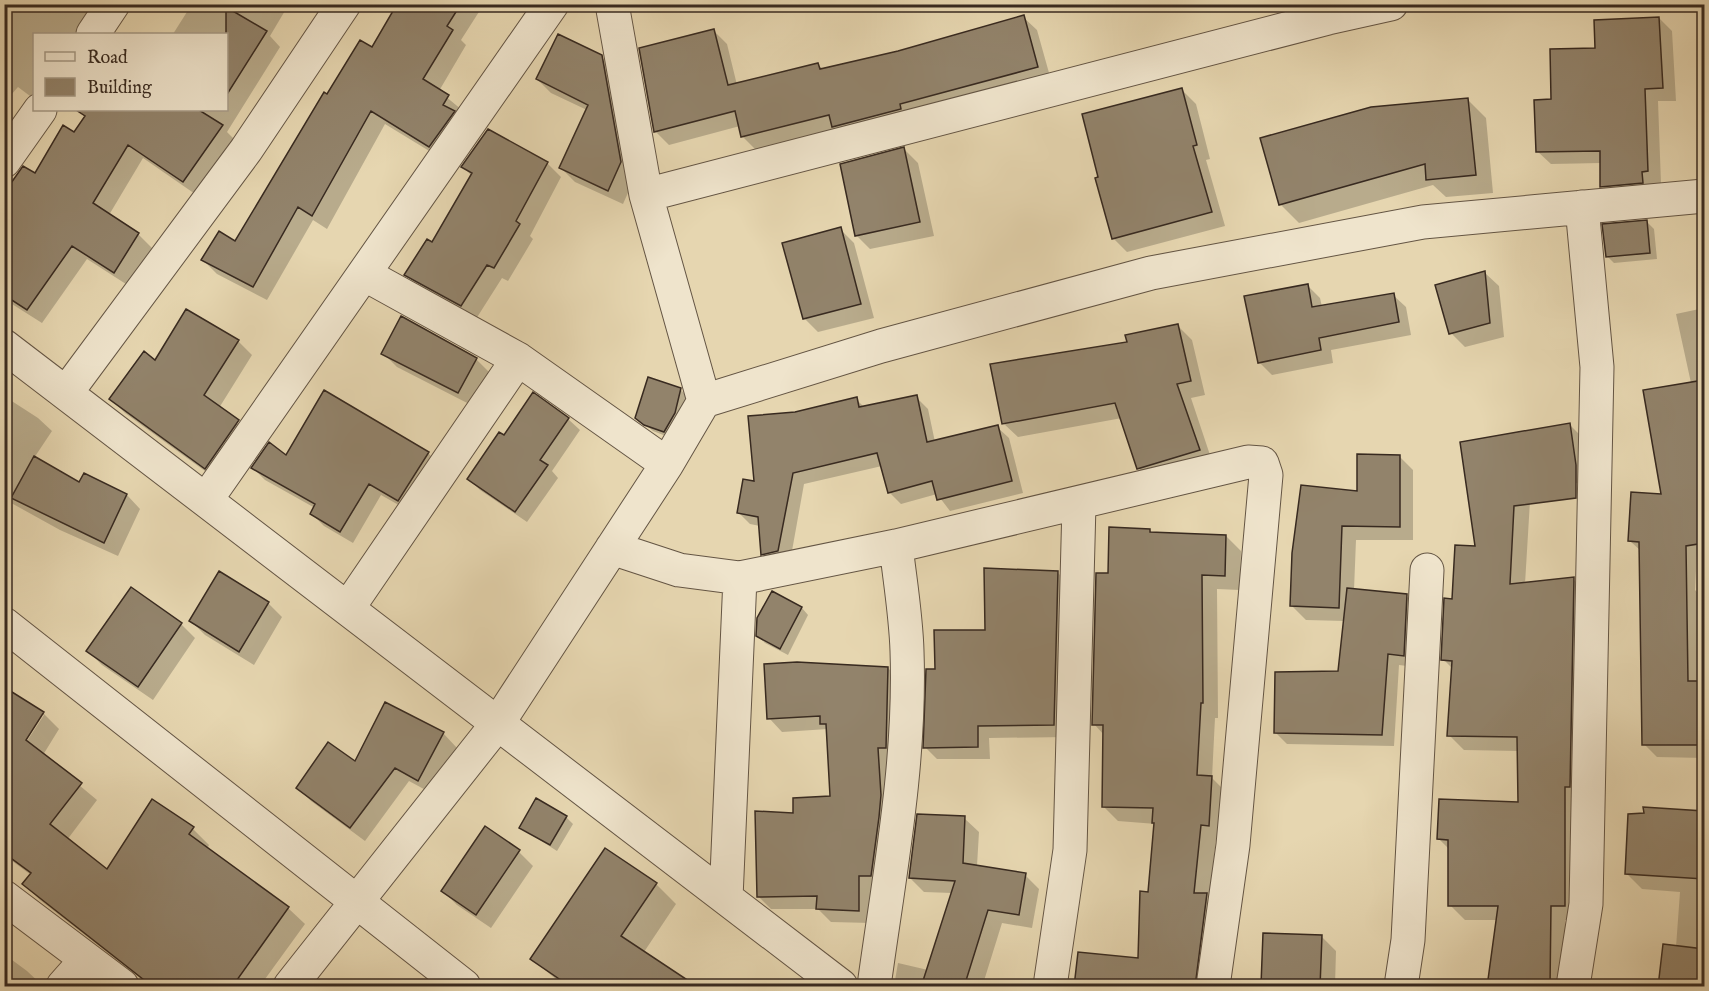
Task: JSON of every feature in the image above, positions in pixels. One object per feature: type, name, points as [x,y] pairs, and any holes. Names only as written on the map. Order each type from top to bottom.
[{"type":"street","points":[[94,33],[113,4]]},
{"type":"street","points":[[66,393],[246,150],[344,4]]},
{"type":"street","points":[[206,500],[552,4]]},
{"type":"street","points":[[612,4],[646,195],[704,401]]},
{"type":"street","points":[[646,195],[1328,18],[1391,4]]},
{"type":"street","points":[[4,161],[39,111]]},
{"type":"street","points":[[290,987],[357,905],[498,723],[667,464],[704,401],[881,345],[1151,273],[1423,222],[1704,196]]},
{"type":"street","points":[[1573,987],[1586,904],[1597,367],[1582,207]]},
{"type":"street","points":[[364,274],[518,359],[667,464]]},
{"type":"street","points":[[4,346],[841,987]]},
{"type":"street","points":[[348,608],[518,359]]},
{"type":"street","points":[[612,548],[679,570],[740,578],[896,546],[1257,461],[1265,467],[1233,845],[1213,987]]},
{"type":"street","points":[[1050,987],[1070,850],[1079,504]]},
{"type":"street","points":[[874,987],[896,829],[905,724],[907,650],[896,546]]},
{"type":"street","points":[[1401,987],[1408,940],[1426,570]]},
{"type":"street","points":[[726,898],[740,578]]},
{"type":"street","points":[[4,624],[357,905],[464,987]]},
{"type":"street","points":[[4,897],[122,987]]},
{"type":"street","points":[[63,987],[86,960]]},
{"type":"building","points":[[397,4],[461,4],[447,26],[453,30],[423,79],[449,95],[443,105],[455,111],[429,147],[371,111],[312,216],[298,207],[253,287],[201,260],[219,231],[235,241],[324,92],[327,94],[360,40],[372,47]]},
{"type":"building","points":[[226,7],[267,31],[228,93],[228,33],[226,33]]},
{"type":"building","points":[[1024,15],[1038,67],[900,104],[901,109],[832,127],[829,115],[741,137],[735,111],[654,132],[639,48],[714,29],[728,85],[818,63],[820,69],[898,51]]},
{"type":"building","points":[[1659,17],[1663,88],[1645,89],[1648,171],[1642,172],[1643,183],[1600,187],[1600,151],[1536,152],[1534,100],[1551,99],[1550,49],[1595,48],[1594,20]]},
{"type":"building","points":[[558,34],[602,55],[621,162],[608,191],[559,168],[588,105],[536,79]]},
{"type":"building","points":[[1182,88],[1197,145],[1193,146],[1212,212],[1112,239],[1095,178],[1098,177],[1082,114]]},
{"type":"building","points":[[1468,98],[1476,175],[1426,180],[1425,164],[1279,205],[1260,138],[1371,107]]},
{"type":"building","points":[[78,111],[201,111],[223,125],[183,182],[128,145],[93,203],[139,233],[114,273],[72,246],[27,310],[4,295],[4,193],[23,166],[35,173],[63,125],[74,132],[85,116]]},
{"type":"building","points":[[488,129],[548,162],[516,221],[520,224],[494,268],[487,265],[461,306],[404,275],[427,239],[432,242],[472,173],[461,167]]},
{"type":"building","points":[[904,147],[920,222],[855,236],[840,164]]},
{"type":"building","points":[[1647,220],[1650,253],[1606,257],[1602,224]]},
{"type":"building","points":[[841,227],[861,304],[803,319],[782,243]]},
{"type":"building","points":[[1485,271],[1490,323],[1449,334],[1435,285]]},
{"type":"building","points":[[1308,284],[1312,307],[1394,293],[1399,322],[1319,338],[1321,350],[1258,363],[1244,296]]},
{"type":"building","points":[[186,309],[239,340],[204,395],[239,420],[205,469],[109,399],[144,351],[155,360]]},
{"type":"building","points":[[401,316],[477,358],[458,393],[381,354]]},
{"type":"building","points":[[1178,324],[1191,381],[1177,384],[1200,450],[1137,469],[1115,403],[1002,424],[990,364],[1127,342],[1125,335]]},
{"type":"building","points":[[648,377],[681,388],[675,413],[664,432],[644,425],[635,418]]},
{"type":"building","points":[[1704,380],[1704,543],[1686,546],[1688,681],[1704,681],[1704,745],[1642,745],[1639,542],[1628,541],[1631,492],[1661,494],[1643,390]]},
{"type":"building","points":[[324,390],[429,452],[398,501],[369,484],[340,532],[310,514],[315,504],[251,468],[269,442],[286,455]]},
{"type":"building","points":[[533,392],[569,418],[540,460],[548,465],[515,512],[467,479],[499,432],[504,435]]},
{"type":"building","points":[[917,395],[927,442],[998,425],[1012,481],[937,500],[932,481],[888,493],[877,453],[793,473],[778,551],[761,555],[758,517],[737,513],[743,479],[754,481],[748,416],[795,412],[857,397],[859,407]]},
{"type":"building","points":[[1570,423],[1576,465],[1576,498],[1514,506],[1510,584],[1574,577],[1570,787],[1565,787],[1565,906],[1551,906],[1550,987],[1487,987],[1498,906],[1448,906],[1448,840],[1437,839],[1439,799],[1518,802],[1517,737],[1447,736],[1452,661],[1441,660],[1444,598],[1452,599],[1455,545],[1475,546],[1460,442]]},
{"type":"building","points":[[1357,454],[1400,455],[1400,527],[1342,526],[1339,608],[1290,606],[1292,553],[1301,485],[1357,491]]},
{"type":"building","points":[[34,456],[79,482],[84,473],[127,494],[104,543],[11,498]]},
{"type":"building","points":[[1109,527],[1150,529],[1150,532],[1226,535],[1225,576],[1202,575],[1203,703],[1201,703],[1197,775],[1212,776],[1209,826],[1201,825],[1194,893],[1207,893],[1195,987],[1074,987],[1078,952],[1138,958],[1140,891],[1148,892],[1154,823],[1152,823],[1153,808],[1102,807],[1103,725],[1092,725],[1096,573],[1108,573]]},
{"type":"building","points":[[984,568],[1058,571],[1054,725],[978,726],[978,747],[923,748],[926,669],[935,669],[934,630],[985,630]]},
{"type":"building","points":[[219,571],[269,602],[239,652],[189,621]]},
{"type":"building","points":[[131,587],[182,623],[138,687],[86,651]]},
{"type":"building","points":[[1347,588],[1407,594],[1404,656],[1388,654],[1382,735],[1274,733],[1275,672],[1338,671]]},
{"type":"building","points":[[772,591],[802,607],[780,649],[756,636],[757,618]]},
{"type":"building","points":[[797,662],[888,667],[886,748],[878,748],[881,795],[879,817],[871,876],[859,876],[859,911],[816,909],[817,896],[757,897],[755,811],[793,813],[793,798],[830,796],[826,724],[820,724],[820,716],[767,719],[764,664]]},
{"type":"building","points":[[4,687],[44,712],[26,740],[82,783],[50,824],[107,869],[152,799],[194,827],[189,834],[289,907],[232,987],[153,987],[22,884],[31,873],[4,853]]},
{"type":"building","points":[[385,702],[444,732],[418,781],[395,768],[350,828],[296,788],[328,742],[355,761]]},
{"type":"building","points":[[536,798],[567,816],[550,845],[519,828]]},
{"type":"building","points":[[1643,807],[1704,811],[1704,879],[1625,874],[1628,814],[1644,813]]},
{"type":"building","points":[[917,814],[965,816],[963,863],[1026,873],[1019,915],[988,910],[964,987],[921,987],[955,881],[909,878]]},
{"type":"building","points":[[485,826],[520,850],[476,915],[441,891]]},
{"type":"building","points":[[605,848],[657,883],[621,936],[698,987],[571,987],[530,959]]},
{"type":"building","points":[[1263,933],[1322,935],[1320,987],[1261,985]]},
{"type":"building","points":[[1663,944],[1704,949],[1704,987],[1658,987]]}]
